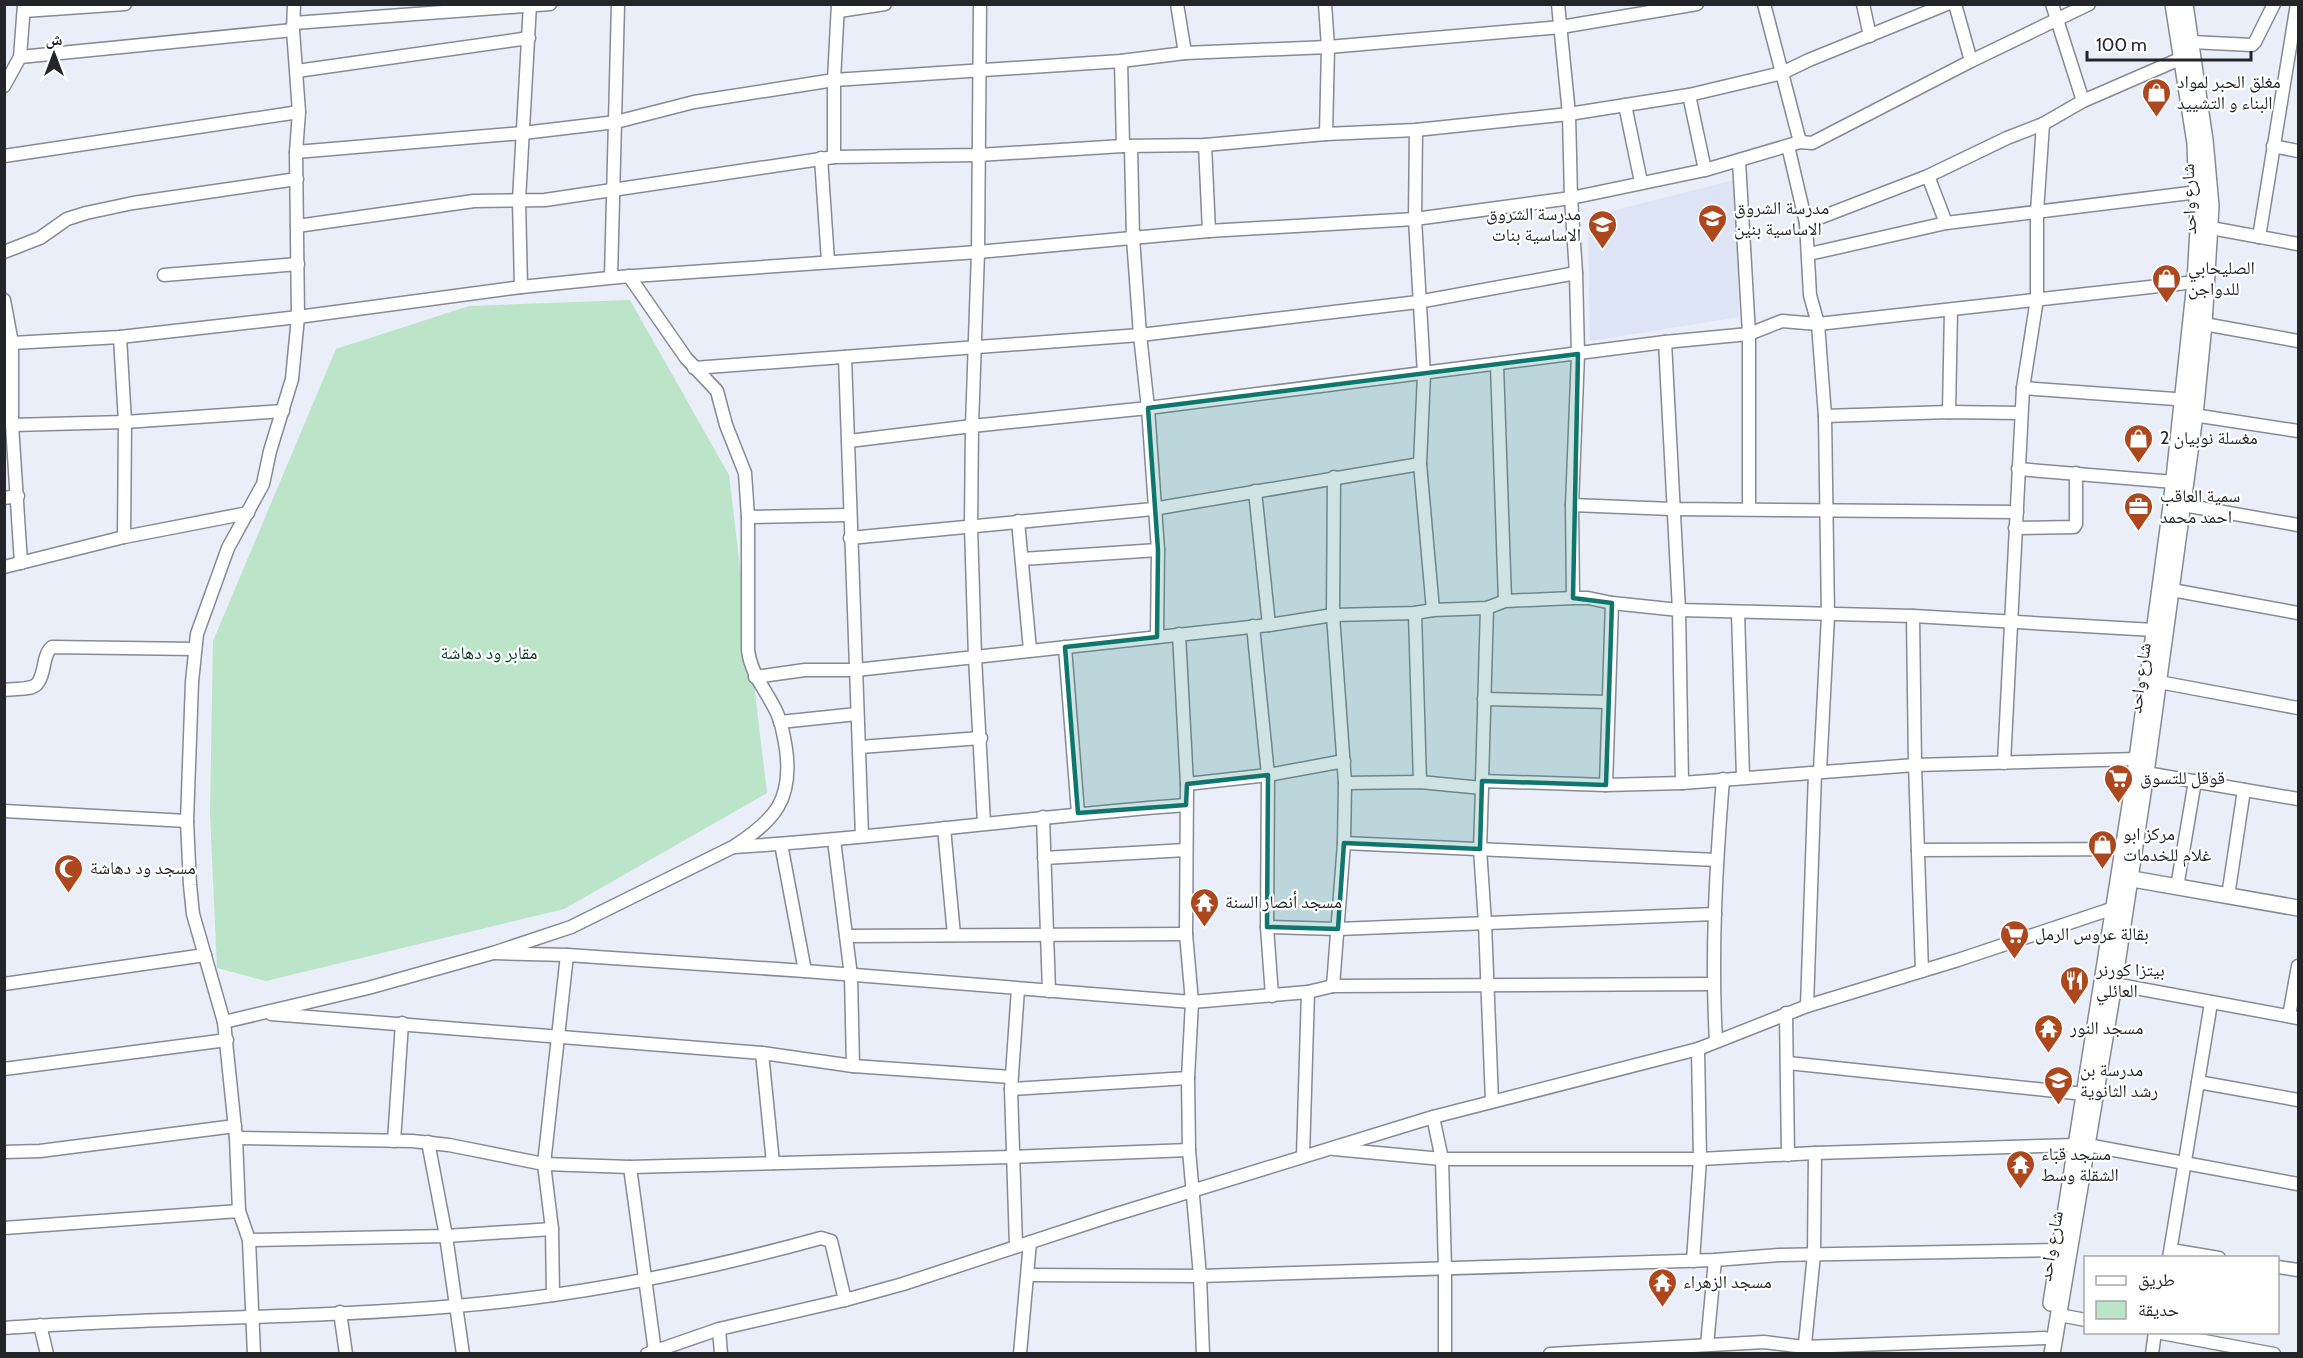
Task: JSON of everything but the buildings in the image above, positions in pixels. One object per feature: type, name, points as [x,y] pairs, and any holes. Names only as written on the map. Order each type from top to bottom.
[{"type":"street","points":[[4,86],[20,57],[24,8],[125,4]]},
{"type":"street","points":[[254,1353],[249,1240],[239,1211],[227,1040],[193,914],[187,821],[197,634],[228,548],[263,484],[270,451],[292,379],[298,317],[296,152],[299,112],[293,26],[294,4]]},
{"type":"street","points":[[20,57],[293,26],[550,4]]},
{"type":"street","points":[[611,278],[618,4]]},
{"type":"street","points":[[834,156],[834,80],[839,8],[885,4]]},
{"type":"street","points":[[980,4],[978,252],[971,526],[984,823]]},
{"type":"street","points":[[1177,4],[1185,53]]},
{"type":"street","points":[[1325,4],[1328,47],[1326,134]]},
{"type":"street","points":[[1558,4],[1569,114],[1576,273],[1578,354],[1572,505],[1574,598]]},
{"type":"street","points":[[296,152],[523,133],[616,122],[694,102],[834,80],[1121,61],[1185,53],[1328,47],[1561,27],[1697,4]]},
{"type":"street","points":[[1764,4],[1782,73],[1806,223],[1810,295],[1818,324],[1826,416],[1825,509],[1828,616],[1817,772],[1807,1006]]},
{"type":"street","points":[[1863,4],[1870,36]]},
{"type":"street","points":[[297,226],[474,201],[545,200],[834,156],[978,155],[1205,145],[1326,134],[1416,130],[1569,114],[1689,95],[1782,73],[1947,4]]},
{"type":"street","points":[[1955,4],[1971,61]]},
{"type":"street","points":[[2052,4],[2083,101]]},
{"type":"street","points":[[9,350],[298,317],[521,287],[629,276],[978,252],[1209,231],[1415,219],[1571,198],[1705,170],[1794,144],[1812,143],[1971,61],[2089,4]]},
{"type":"street","name":"شارع واحد","points":[[2128,849],[2146,773],[2159,682],[2162,611],[2174,482],[2204,324],[2211,228],[2205,140],[2173,4]]},
{"type":"street","name":"شارع واحد","points":[[2081,1145],[2084,1094],[2125,877],[2137,759],[2154,630],[2172,590],[2183,505],[2198,192],[2186,61],[2191,42],[2185,4]]},
{"type":"street","points":[[2191,42],[2252,45],[2274,4]]},
{"type":"street","points":[[2259,237],[2273,146],[2294,56],[2297,4]]},
{"type":"street","points":[[521,287],[519,200],[529,6]]},
{"type":"street","points":[[297,71],[529,38]]},
{"type":"street","points":[[1121,61],[1140,335],[1149,408],[1153,509],[1158,550],[1157,637]]},
{"type":"street","points":[[1806,223],[1928,176],[2007,138],[2043,124],[2083,101],[2186,61]]},
{"type":"street","points":[[1689,95],[1705,170]]},
{"type":"street","points":[[1625,105],[1641,182]]},
{"type":"street","points":[[4,156],[299,112]]},
{"type":"street","points":[[2004,763],[2021,414],[2037,299],[2037,212],[2043,124]]},
{"type":"street","points":[[1416,130],[1415,219],[1418,302],[1424,374],[1420,464],[1433,610]]},
{"type":"street","points":[[1205,145],[1209,231]]},
{"type":"street","points":[[2273,146],[2298,151]]},
{"type":"street","points":[[821,158],[828,261]]},
{"type":"street","points":[[1739,161],[1749,334],[1749,509]]},
{"type":"street","points":[[1928,176],[1946,223]]},
{"type":"street","points":[[4,252],[40,238],[67,219],[86,213],[133,203],[297,179]]},
{"type":"street","points":[[1809,254],[1946,223],[2198,192]]},
{"type":"street","points":[[2211,228],[2298,244]]},
{"type":"street","points":[[164,275],[298,264]]},
{"type":"street","points":[[694,368],[976,349],[1140,335],[1418,302],[1576,273]]},
{"type":"street","points":[[224,1022],[368,988],[493,953],[571,927],[733,847],[754,834],[780,803],[786,790],[786,754],[780,722],[773,704],[755,677],[750,665],[748,650],[746,475],[726,425],[717,391],[694,368],[629,276]]},
{"type":"street","points":[[849,441],[1149,408],[1665,342],[1749,334],[1782,321],[1818,324],[2195,282]]},
{"type":"street","points":[[4,300],[12,425],[10,466],[18,496],[21,563]]},
{"type":"street","points":[[1949,412],[1951,310]]},
{"type":"street","points":[[2204,324],[2298,341]]},
{"type":"street","points":[[120,337],[125,422],[124,537]]},
{"type":"street","points":[[1665,342],[1679,610],[1682,783]]},
{"type":"street","points":[[844,357],[849,441],[849,515],[862,836]]},
{"type":"street","points":[[1497,365],[1505,601]]},
{"type":"street","points":[[2023,388],[2189,407],[2298,431]]},
{"type":"street","points":[[12,425],[125,422],[283,411]]},
{"type":"street","points":[[1826,416],[1949,412],[2021,414]]},
{"type":"street","points":[[850,538],[1153,509],[1420,464]]},
{"type":"street","points":[[2018,469],[2174,482]]},
{"type":"street","points":[[2015,528],[2074,527],[2076,524],[2076,473]]},
{"type":"street","points":[[1333,986],[1344,843],[1345,783],[1333,615],[1334,477]]},
{"type":"street","points":[[1255,491],[1269,625]]},
{"type":"street","points":[[4,498],[18,496]]},
{"type":"street","points":[[1572,505],[1672,509],[2017,512]]},
{"type":"street","points":[[2183,505],[2298,525]]},
{"type":"street","points":[[4,567],[124,537],[248,513]]},
{"type":"street","points":[[748,517],[849,515]]},
{"type":"street","points":[[1018,521],[1030,650]]},
{"type":"street","points":[[1022,559],[1158,550]]},
{"type":"street","points":[[2172,590],[2298,613]]},
{"type":"street","points":[[755,677],[805,670],[856,670],[1269,625],[1333,615],[1487,608],[1505,601],[1574,598],[1679,610],[1828,616],[1912,616],[2154,630]]},
{"type":"street","points":[[1606,785],[1612,603]]},
{"type":"street","points":[[1487,608],[1480,849],[1492,1101]]},
{"type":"street","points":[[1738,612],[1743,777]]},
{"type":"street","points":[[1415,613],[1420,782]]},
{"type":"street","points":[[1912,616],[1922,971]]},
{"type":"street","points":[[1253,626],[1268,775],[1267,927],[1272,996]]},
{"type":"street","points":[[1179,634],[1187,784],[1186,934],[1192,1002],[1188,1078],[1189,1150],[1200,1276],[1203,1353]]},
{"type":"street","points":[[1065,646],[1078,813]]},
{"type":"street","points":[[4,690],[37,685],[41,681],[46,655],[52,647],[195,649]]},
{"type":"street","points":[[2159,682],[2298,708]]},
{"type":"street","points":[[1484,699],[1608,702]]},
{"type":"street","points":[[780,722],[857,714]]},
{"type":"street","points":[[860,747],[981,738]]},
{"type":"street","points":[[1345,783],[1606,785],[1682,783],[1915,765],[2137,759]]},
{"type":"street","points":[[1187,784],[1268,775],[1344,761]]},
{"type":"street","points":[[2146,773],[2298,799]]},
{"type":"street","points":[[1716,1041],[1713,984],[1714,914],[1723,779]]},
{"type":"street","points":[[2177,887],[2195,781]]},
{"type":"street","points":[[2228,896],[2244,790]]},
{"type":"street","points":[[733,847],[834,840],[1078,813],[1186,805]]},
{"type":"street","points":[[4,811],[187,821]]},
{"type":"street","points":[[1043,817],[1049,991]]},
{"type":"street","points":[[944,828],[954,935]]},
{"type":"street","points":[[834,840],[848,936],[853,1066]]},
{"type":"street","points":[[1344,843],[1716,860]]},
{"type":"street","points":[[781,844],[805,971]]},
{"type":"street","points":[[1918,850],[2128,849]]},
{"type":"street","points":[[1044,858],[1186,850]]},
{"type":"street","points":[[2125,877],[2298,908]]},
{"type":"street","points":[[630,1167],[645,1281],[651,1353],[719,1329],[903,1284],[1016,1246],[1433,1117],[1698,1048],[1786,1013],[2119,906]]},
{"type":"street","name":"شارع واحد","points":[[2052,1353],[2081,1145],[2115,984],[2119,906]]},
{"type":"street","points":[[1267,927],[1338,929],[1714,914]]},
{"type":"street","points":[[848,936],[1186,934]]},
{"type":"street","points":[[493,953],[567,955],[805,971],[1192,1002],[1308,992],[1333,986],[1713,984]]},
{"type":"street","points":[[4,984],[205,955]]},
{"type":"street","points":[[554,1295],[552,1229],[544,1164],[567,955]]},
{"type":"street","points":[[2115,984],[2294,1017],[2298,966]]},
{"type":"street","points":[[1016,1246],[1011,1083],[1018,989]]},
{"type":"street","points":[[1303,1156],[1308,992]]},
{"type":"street","points":[[2203,1256],[2170,1254],[2183,1163],[2211,1003]]},
{"type":"street","points":[[258,1013],[762,1053],[853,1066],[1011,1083],[1188,1078]]},
{"type":"street","points":[[1786,1013],[1788,1155]]},
{"type":"street","points":[[394,1141],[402,1023]]},
{"type":"street","points":[[4,1069],[227,1040]]},
{"type":"street","points":[[1693,1261],[1700,1159],[1698,1048]]},
{"type":"street","points":[[762,1053],[773,1163]]},
{"type":"street","points":[[1788,1063],[2084,1094]]},
{"type":"street","points":[[2198,1082],[2298,1100]]},
{"type":"street","points":[[1433,1117],[1442,1159],[1445,1269],[1444,1353]]},
{"type":"street","points":[[4,1152],[40,1151],[235,1132],[428,1142],[544,1164],[630,1167],[1189,1150]]},
{"type":"street","points":[[428,1142],[446,1236],[463,1353]]},
{"type":"street","points":[[1327,1149],[1442,1159],[1700,1159],[1815,1152],[2081,1145],[2298,1184]]},
{"type":"street","points":[[1804,1350],[1814,1254],[1815,1152]]},
{"type":"street","points":[[4,1228],[239,1211]]},
{"type":"street","name":"شارع واحد","points":[[2042,1353],[2058,1250],[2071,1217]]},
{"type":"street","points":[[249,1240],[446,1236],[552,1229]]},
{"type":"street","points":[[4,1328],[252,1318],[456,1306],[554,1295],[645,1281],[820,1238],[831,1241],[845,1300]]},
{"type":"street","points":[[1020,1353],[1030,1242]]},
{"type":"street","points":[[1028,1275],[1200,1276],[1693,1261],[1814,1254],[2058,1250]]},
{"type":"street","points":[[1707,1345],[1715,1260]]},
{"type":"street","points":[[2279,1267],[2298,1270]]},
{"type":"street","points":[[340,1312],[346,1353]]},
{"type":"street","points":[[2059,1315],[2084,1320]]},
{"type":"street","points":[[40,1325],[47,1353]]},
{"type":"street","points":[[719,1329],[721,1353]]},
{"type":"street","points":[[2152,1353],[2156,1334]]},
{"type":"street","points":[[2167,1334],[2274,1353]]},
{"type":"street","points":[[1550,1353],[1764,1342],[1804,1350],[2045,1338]]},
{"type":"highlighted area","points":[[1578,354],[1573,598],[1612,603],[1606,785],[1482,781],[1480,849],[1344,843],[1338,929],[1267,927],[1268,775],[1187,784],[1186,805],[1078,813],[1065,647],[1157,637],[1158,550],[1148,408]]},
{"type":"shaded area","points":[[1734,180],[1739,317],[1590,341],[1588,217]]},
{"type":"green space","name":"مقابر ود دهاشة","points":[[630,300],[729,475],[767,793],[564,909],[266,981],[217,968],[210,814],[213,641],[336,349],[469,306]]},
{"type":"place","name":"مغلق الحبر لمواد البناء و التشييد","points":[[2156,118]]},
{"type":"place","name":"مدرسة الشروق الاساسية بنين","points":[[1713,244]]},
{"type":"place","name":"مدرسة الشروق الاساسية بنات","points":[[1602,250]]},
{"type":"place","name":"الصليحابي للدواجن","points":[[2167,304]]},
{"type":"place","name":"مغسلة نوبيان 2","points":[[2139,464]]},
{"type":"place","name":"سمية العاقب احمد محمد","points":[[2139,532]]},
{"type":"place","name":"قوقل للتسوق","points":[[2119,804]]},
{"type":"place","name":"مركز ابو غلام للخدمات","points":[[2102,870]]},
{"type":"place","name":"مسجد ود دهاشة","points":[[69,894]]},
{"type":"place","name":"مسجد أنصار السنة","points":[[1204,928]]},
{"type":"place","name":"بقالة عروس الرمل","points":[[2014,960]]},
{"type":"place","name":"بيتزا كورنر العائلي","points":[[2075,1006]]},
{"type":"place","name":"مسجد النور","points":[[2049,1054]]},
{"type":"place","name":"مدرسة بن رشد الثانوية","points":[[2059,1106]]},
{"type":"place","name":"مسجد قباء الشقلة وسط","points":[[2020,1190]]},
{"type":"place","name":"مسجد الزهراء","points":[[1662,1308]]}]
